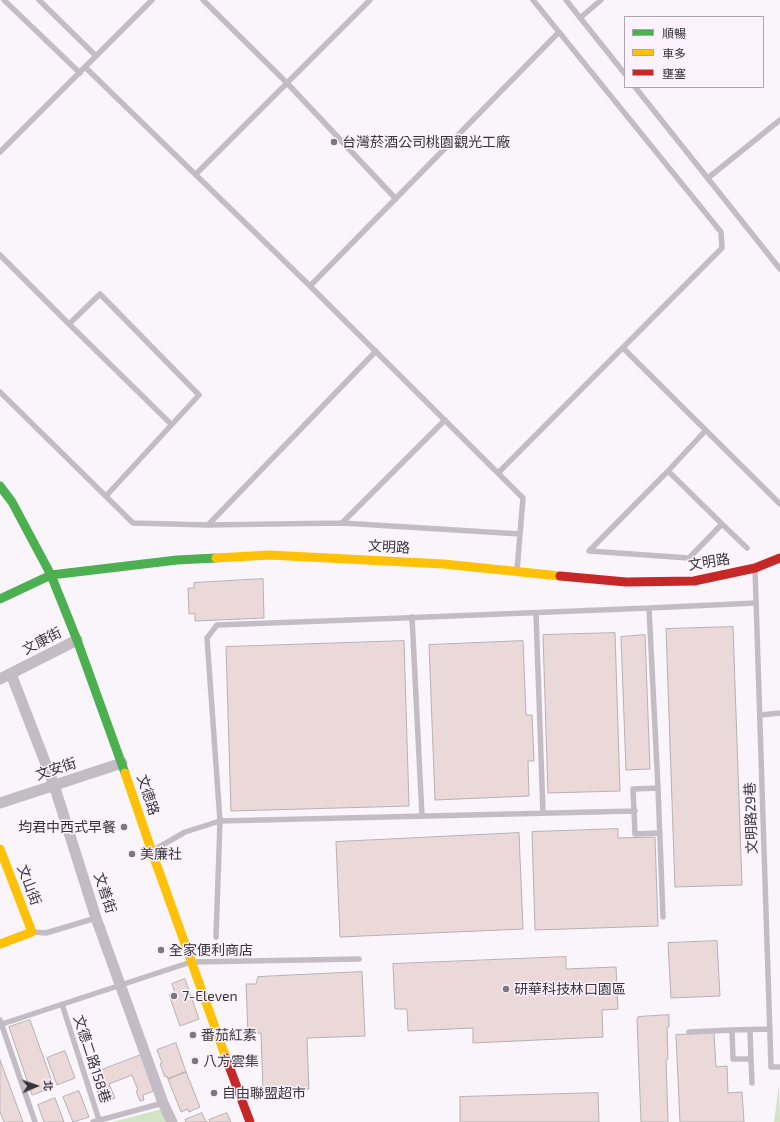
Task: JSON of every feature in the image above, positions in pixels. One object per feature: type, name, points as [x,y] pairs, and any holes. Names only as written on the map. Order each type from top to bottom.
[{"type":"street","name":"文德路","points":[[0,486],[12,502],[51,575],[77,640],[122,763],[191,962],[250,1122]]},
{"type":"street","name":"文明路","points":[[0,599],[51,575],[177,560],[268,556],[444,564],[626,582],[694,581],[755,568],[780,558]]},
{"type":"street","name":"文康街","points":[[0,679],[77,640]]},
{"type":"street","name":"文善街","points":[[11,674],[54,785],[96,918],[163,1103],[172,1122]]},
{"type":"street","name":"文安街","points":[[0,803],[122,763]]},
{"type":"street","name":"文山街","points":[[0,849],[7,875],[32,932]]},
{"type":"street","points":[[0,944],[32,932]]},
{"type":"lane","points":[[4,0],[80,73]]},
{"type":"lane","points":[[40,0],[96,56]]},
{"type":"lane","points":[[0,152],[152,0]]},
{"type":"lane","points":[[203,0],[287,83],[396,198]]},
{"type":"lane","points":[[196,174],[370,0]]},
{"type":"lane","points":[[498,473],[722,248],[720,232],[558,33],[533,0]]},
{"type":"lane","points":[[566,0],[624,73]]},
{"type":"lane","points":[[580,18],[601,0]]},
{"type":"lane","points":[[310,286],[558,33]]},
{"type":"lane","points":[[85,67],[310,286],[523,498],[517,571]]},
{"type":"lane","points":[[636,88],[780,269]]},
{"type":"lane","points":[[708,178],[780,120]]},
{"type":"lane","points":[[0,255],[171,424]]},
{"type":"lane","points":[[69,324],[100,294],[199,395],[106,496]]},
{"type":"lane","points":[[623,348],[780,504]]},
{"type":"lane","points":[[208,525],[376,351]]},
{"type":"lane","points":[[0,392],[133,523],[208,525],[342,523],[520,534]]},
{"type":"lane","points":[[342,523],[445,420]]},
{"type":"lane","points":[[706,430],[589,551],[689,558],[722,524]]},
{"type":"lane","points":[[668,471],[748,548]]},
{"type":"lane","name":"文明路29巷","points":[[755,568],[771,1067],[780,1067]]},
{"type":"lane","points":[[216,937],[220,821],[207,638],[217,625],[412,617],[536,614],[756,603]]},
{"type":"lane","points":[[649,608],[663,917]]},
{"type":"lane","points":[[536,614],[543,813]]},
{"type":"lane","points":[[412,617],[422,816]]},
{"type":"lane","points":[[760,715],[780,713]]},
{"type":"lane","points":[[658,788],[633,789],[635,834],[660,833]]},
{"type":"lane","points":[[152,852],[184,832],[220,821],[634,811]]},
{"type":"lane","points":[[32,932],[46,933],[96,918]]},
{"type":"lane","points":[[35,1122],[1,1022],[62,1004],[191,962],[359,959]]},
{"type":"lane","name":"文德二路158巷","points":[[62,1004],[96,1121]]},
{"type":"lane","points":[[689,1032],[770,1029]]},
{"type":"lane","points":[[732,1030],[733,1059],[751,1058]]},
{"type":"lane","points":[[750,1030],[752,1083]]},
{"type":"lane","points":[[96,1121],[163,1103]]},
{"type":"green space","points":[[779,1084],[780,1122],[774,1122]]},
{"type":"green space","points":[[162,1109],[168,1122],[112,1122]]},
{"type":"building","points":[[263,579],[264,618],[195,621],[195,613],[189,614],[188,588],[194,588],[194,583]]},
{"type":"building","points":[[733,627],[742,885],[675,887],[666,629]]},
{"type":"building","points":[[615,633],[620,791],[548,793],[543,635]]},
{"type":"building","points":[[645,635],[650,769],[626,770],[621,637]]},
{"type":"building","points":[[404,641],[409,806],[231,811],[226,647]]},
{"type":"building","points":[[523,641],[526,715],[532,715],[534,761],[528,761],[529,796],[435,800],[429,645]]},
{"type":"building","points":[[618,829],[618,838],[655,837],[658,926],[535,930],[532,832]]},
{"type":"building","points":[[519,833],[523,929],[340,937],[336,842]]},
{"type":"building","points":[[717,941],[720,996],[671,998],[668,943]]},
{"type":"building","name":"研華科技林口園區","points":[[566,957],[566,969],[616,967],[618,1009],[602,1010],[603,1037],[473,1043],[473,1028],[408,1031],[407,1009],[395,1009],[393,964]]},
{"type":"building","points":[[362,972],[365,1036],[307,1038],[309,1089],[263,1091],[261,1033],[248,1034],[246,984],[256,984],[258,977]]},
{"type":"building","points":[[185,979],[199,1019],[180,1026],[169,995],[175,993],[172,984]]},
{"type":"building","points":[[669,1015],[669,1027],[667,1027],[668,1059],[666,1060],[668,1122],[641,1122],[637,1019],[638,1017]]},
{"type":"building","points":[[30,1020],[54,1087],[32,1095],[9,1027]]},
{"type":"building","points":[[714,1033],[716,1067],[727,1066],[728,1093],[742,1092],[744,1122],[680,1122],[676,1035]]},
{"type":"building","points":[[176,1043],[186,1072],[168,1079],[167,1076],[165,1077],[160,1064],[162,1063],[157,1050]]},
{"type":"building","points":[[65,1051],[75,1078],[57,1085],[47,1058]]},
{"type":"building","points":[[141,1055],[154,1091],[143,1095],[144,1100],[140,1101],[136,1091],[138,1090],[132,1075],[109,1084],[115,1098],[102,1103],[91,1074]]},
{"type":"building","points":[[0,1060],[23,1122],[4,1122],[0,1112]]},
{"type":"building","points":[[186,1072],[200,1107],[189,1112],[188,1109],[181,1112],[168,1079]]},
{"type":"building","points":[[79,1091],[89,1117],[73,1122],[63,1097]]},
{"type":"building","points":[[598,1093],[599,1122],[460,1122],[460,1097]]},
{"type":"building","points":[[55,1098],[64,1122],[44,1122],[38,1105]]},
{"type":"building","points":[[202,1113],[206,1122],[186,1122],[185,1120]]},
{"type":"building","points":[[227,1113],[231,1122],[210,1122],[209,1120]]},
{"type":"traffic: fast","points":[[0,486],[12,502],[51,575],[77,640],[125,773]]},
{"type":"traffic: fast","points":[[0,599],[51,575],[177,560],[216,558]]},
{"type":"traffic: slow","points":[[216,558],[269,555],[444,564],[560,576]]},
{"type":"traffic: slow","points":[[125,773],[226,1058]]},
{"type":"traffic: slow","points":[[0,849],[32,932],[0,944]]},
{"type":"traffic: jam","points":[[560,576],[626,582],[694,581],[755,568],[780,558]]},
{"type":"traffic: jam","points":[[226,1058],[250,1122]]},
{"type":"place","name":"台灣菸酒公司桃園觀光工廠","points":[[334,142]]},
{"type":"place","name":"均君中西式早餐","points":[[124,827]]},
{"type":"place","name":"美廉社","points":[[132,854]]},
{"type":"place","name":"全家便利商店","points":[[161,950]]},
{"type":"place","name":"研華科技林口園區","points":[[506,989]]},
{"type":"place","name":"7-Eleven","points":[[174,996]]},
{"type":"place","name":"番茄紅素","points":[[193,1035]]},
{"type":"place","name":"八方雲集","points":[[195,1061]]},
{"type":"place","name":"自由聯盟超市","points":[[214,1093]]}]
